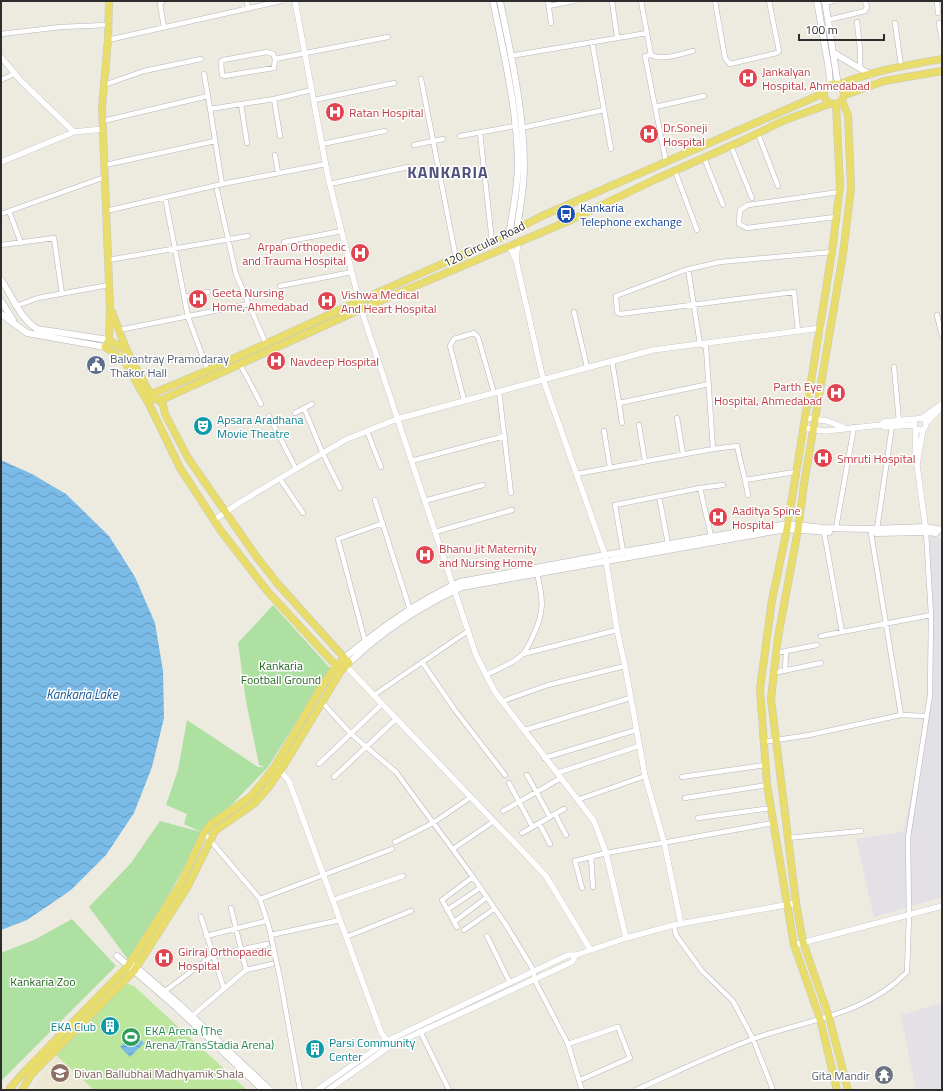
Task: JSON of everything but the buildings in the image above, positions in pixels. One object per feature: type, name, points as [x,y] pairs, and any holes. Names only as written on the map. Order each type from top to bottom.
[{"type":"main road","points":[[107,344],[110,308],[103,121],[109,1]]},
{"type":"main road","points":[[493,1],[518,127],[518,167],[515,203],[509,234],[509,246]]},
{"type":"main road","points":[[500,1],[510,56],[524,167],[517,228],[518,242]]},
{"type":"main road","points":[[816,1],[829,70],[830,85],[824,93],[825,100],[838,101],[848,114],[851,188],[843,254],[776,653],[771,699],[787,838],[803,942],[829,1016],[848,1090]]},
{"type":"main road","points":[[825,2],[838,85],[843,89],[838,101],[839,192],[821,328],[794,472],[787,526],[772,600],[760,694],[767,785],[794,945],[820,1019],[837,1090]]},
{"type":"main road","points":[[834,53],[871,75]]},
{"type":"main road","points":[[830,85],[838,85],[854,78],[871,75],[901,66],[942,59]]},
{"type":"main road","name":"120 Circular Road","points":[[150,406],[361,309],[571,220],[758,134],[785,120],[838,101],[884,81],[942,71]]},
{"type":"main road","name":"120 Circular Road","points":[[148,396],[208,371],[359,301],[492,242],[542,216],[824,93]]},
{"type":"main road","points":[[1,281],[28,323],[37,329],[107,344],[127,351]]},
{"type":"main road","points":[[1,301],[14,323]]},
{"type":"main road","points":[[110,308],[127,351],[148,396],[150,406],[180,468],[214,520],[268,592],[343,665]]},
{"type":"main road","points":[[1,314],[26,334],[39,337],[107,344],[123,359],[148,396],[153,399],[162,400],[165,414],[184,451],[225,512],[277,584],[343,665]]},
{"type":"main road","points":[[12,1089],[26,1070],[132,966],[181,883],[204,833],[211,824],[250,797],[278,768],[343,665],[365,641],[410,610],[468,581],[787,526]]},
{"type":"main road","points":[[22,1090],[31,1075],[132,966],[188,886],[209,840],[215,831],[255,803],[322,702],[343,665],[394,626],[453,588],[537,573],[605,558],[623,551],[711,536],[787,526],[942,530]]},
{"type":"main road","points":[[798,527],[824,532],[871,533],[926,529],[942,534]]},
{"type":"main road","points":[[117,956],[165,991],[270,1090]]},
{"type":"main road","points":[[132,966],[263,1090]]},
{"type":"street","points":[[163,1],[160,4],[164,28]]},
{"type":"street","points":[[246,1],[248,9]]},
{"type":"street","points":[[108,40],[281,1]]},
{"type":"street","points":[[295,1],[330,184],[361,309],[476,655],[486,675],[503,701],[544,758],[594,821],[606,853],[626,938]]},
{"type":"street","points":[[551,23],[549,3],[574,1]]},
{"type":"street","points":[[612,1],[617,37]]},
{"type":"street","points":[[641,1],[651,55]]},
{"type":"street","points":[[715,1],[725,58],[730,64],[778,53],[779,51],[769,1]]},
{"type":"street","points":[[825,2],[833,1]]},
{"type":"street","points":[[828,20],[865,11],[867,7],[865,1]]},
{"type":"street","points":[[937,1],[938,13]]},
{"type":"street","points":[[857,22],[860,49],[860,69]]},
{"type":"street","points":[[895,23],[901,66]]},
{"type":"street","points":[[939,23],[942,40]]},
{"type":"street","points":[[1,34],[61,27],[107,25]]},
{"type":"street","points":[[510,56],[647,33]]},
{"type":"street","points":[[275,59],[388,37]]},
{"type":"street","points":[[592,42],[611,149]]},
{"type":"street","points":[[666,162],[644,56],[651,55],[662,57],[693,51]]},
{"type":"street","points":[[268,52],[273,54],[275,59],[274,68],[224,76],[222,75],[221,62],[223,60],[268,52]]},
{"type":"street","points":[[1,57],[14,74],[74,132]]},
{"type":"street","points":[[104,85],[144,71],[201,59]]},
{"type":"street","points":[[1,80],[14,74]]},
{"type":"street","points":[[204,74],[222,184]]},
{"type":"street","points":[[422,78],[456,258]]},
{"type":"street","points":[[314,100],[394,83]]},
{"type":"street","points":[[210,109],[274,99],[312,90]]},
{"type":"street","points":[[103,121],[208,96]]},
{"type":"street","points":[[655,107],[704,96]]},
{"type":"street","points":[[274,99],[280,136]]},
{"type":"street","points":[[241,104],[247,143]]},
{"type":"street","points":[[460,136],[518,127],[604,110]]},
{"type":"street","points":[[1,162],[74,132],[103,129]]},
{"type":"street","points":[[322,144],[385,131]]},
{"type":"street","points":[[480,133],[492,242]]},
{"type":"street","points":[[758,134],[778,186]]},
{"type":"street","points":[[414,145],[443,139]]},
{"type":"street","points":[[104,165],[215,141]]},
{"type":"street","points":[[731,146],[752,198]]},
{"type":"street","points":[[275,155],[278,173]]},
{"type":"street","points":[[704,158],[723,205]]},
{"type":"street","points":[[106,211],[222,184],[326,164]]},
{"type":"street","points":[[330,184],[408,167]]},
{"type":"street","points":[[675,171],[697,230]]},
{"type":"street","points":[[1,214],[105,177]]},
{"type":"street","points":[[217,190],[236,274],[266,344]]},
{"type":"street","points":[[836,217],[748,228],[739,224],[740,210],[748,205],[839,192]]},
{"type":"street","points":[[165,197],[176,248],[188,317],[208,371]]},
{"type":"street","points":[[9,211],[21,243]]},
{"type":"street","points":[[284,242],[342,231]]},
{"type":"street","points":[[108,260],[229,238],[248,236]]},
{"type":"street","points":[[1,245],[54,238],[62,294]]},
{"type":"street","points":[[516,260],[518,242]]},
{"type":"street","points":[[509,246],[516,260],[543,379],[605,558],[645,776],[664,842],[681,924]]},
{"type":"street","points":[[798,331],[794,292],[620,314],[617,312],[615,298],[617,295],[688,269],[720,262],[832,252]]},
{"type":"street","points":[[688,269],[700,344]]},
{"type":"street","points":[[280,286],[352,272]]},
{"type":"street","points":[[16,306],[38,298],[109,285]]},
{"type":"street","points":[[184,296],[208,292]]},
{"type":"street","points":[[119,330],[249,304]]},
{"type":"street","points":[[574,312],[587,367]]},
{"type":"street","points":[[937,315],[942,336]]},
{"type":"street","points":[[214,520],[345,440],[397,419],[652,350],[821,328]]},
{"type":"street","points":[[464,400],[450,346],[454,339],[474,333],[478,338],[496,392],[505,436],[511,492]]},
{"type":"street","points":[[700,344],[706,347],[713,449]]},
{"type":"street","points":[[612,361],[622,424]]},
{"type":"street","points":[[240,364],[261,404]]},
{"type":"street","points":[[894,367],[899,421]]},
{"type":"street","points":[[618,403],[708,384]]},
{"type":"street","points":[[295,413],[312,404]]},
{"type":"street","points":[[803,428],[825,431],[854,427],[915,424],[924,420],[942,404]]},
{"type":"street","points":[[304,408],[323,454],[340,488]]},
{"type":"street","points":[[269,416],[296,469]]},
{"type":"street","points":[[677,418],[683,454]]},
{"type":"street","points":[[805,418],[826,421],[844,428]]},
{"type":"street","points":[[636,1090],[752,1039],[820,1019],[865,1003],[907,972],[909,916],[908,838],[930,695],[931,615],[926,529],[917,464],[924,420]]},
{"type":"street","points":[[881,425],[884,422],[899,421],[915,424],[923,429]]},
{"type":"street","points":[[915,424],[914,459],[917,464]]},
{"type":"street","points":[[639,425],[645,461]]},
{"type":"street","points":[[877,529],[892,426]]},
{"type":"street","points":[[836,528],[854,427]]},
{"type":"street","points":[[366,431],[381,467]]},
{"type":"street","points":[[604,431],[610,468]]},
{"type":"street","points":[[411,461],[505,436]]},
{"type":"street","points":[[576,474],[683,454],[737,446],[748,495]]},
{"type":"street","points":[[745,480],[794,472]]},
{"type":"street","points":[[280,479],[303,513]]},
{"type":"street","points":[[424,501],[483,485]]},
{"type":"street","points":[[623,551],[616,505],[700,488],[723,485]]},
{"type":"street","points":[[700,488],[711,536]]},
{"type":"street","points":[[659,496],[668,544]]},
{"type":"street","points":[[375,500],[410,610]]},
{"type":"street","points":[[434,532],[512,510]]},
{"type":"street","points":[[365,641],[338,539],[383,523]]},
{"type":"street","points":[[824,532],[842,632]]},
{"type":"street","points":[[871,533],[901,715]]},
{"type":"street","points":[[522,654],[539,624],[543,610],[543,600],[537,573]]},
{"type":"street","points":[[820,636],[931,615]]},
{"type":"street","points":[[486,675],[522,654],[617,630]]},
{"type":"street","points":[[374,695],[468,631]]},
{"type":"street","points":[[776,653],[817,645]]},
{"type":"street","points":[[785,671],[786,651]]},
{"type":"street","points":[[422,662],[451,704],[505,774]]},
{"type":"street","points":[[773,673],[821,663]]},
{"type":"street","points":[[343,665],[374,695],[546,876],[590,949]]},
{"type":"street","points":[[503,701],[555,683],[625,666]]},
{"type":"street","points":[[525,730],[630,698]]},
{"type":"street","points":[[322,702],[351,734],[396,772],[473,877],[534,971],[534,979],[568,1044],[582,1090]]},
{"type":"street","points":[[319,764],[382,704]]},
{"type":"street","points":[[763,742],[901,715],[926,716]]},
{"type":"street","points":[[334,777],[396,719]]},
{"type":"street","points":[[544,758],[636,730]]},
{"type":"street","points":[[557,773],[639,746]]},
{"type":"street","points":[[682,777],[765,765]]},
{"type":"street","points":[[278,768],[289,781],[381,1032],[388,1044]]},
{"type":"street","points":[[527,775],[552,816],[566,835]]},
{"type":"street","points":[[577,800],[645,776]]},
{"type":"street","points":[[503,811],[561,778]]},
{"type":"street","points":[[509,783],[532,826]]},
{"type":"street","points":[[685,798],[767,785]]},
{"type":"street","points":[[395,842],[433,823],[471,798]]},
{"type":"street","points":[[698,818],[771,808]]},
{"type":"street","points":[[522,833],[564,809]]},
{"type":"street","points":[[453,849],[494,821]]},
{"type":"street","points":[[539,823],[550,844]]},
{"type":"street","points":[[582,888],[574,861],[606,853],[773,823]]},
{"type":"street","points":[[787,838],[861,831]]},
{"type":"street","points":[[204,833],[260,899],[271,935],[300,1090]]},
{"type":"street","points":[[260,899],[392,849]]},
{"type":"street","points":[[591,857],[593,886]]},
{"type":"street","points":[[333,900],[403,876]]},
{"type":"street","points":[[457,927],[442,900],[473,877]]},
{"type":"street","points":[[447,910],[480,888]]},
{"type":"street","points":[[454,922],[486,898]]},
{"type":"street","points":[[317,1090],[388,1044],[510,982],[568,955],[576,955],[626,938],[681,924],[796,903]]},
{"type":"street","points":[[794,945],[909,916],[942,906]]},
{"type":"street","points":[[231,908],[246,970]]},
{"type":"street","points":[[464,930],[494,909]]},
{"type":"street","points":[[346,937],[411,911]]},
{"type":"street","points":[[201,917],[212,956],[224,989]]},
{"type":"street","points":[[271,935],[340,920]]},
{"type":"street","points":[[206,936],[266,922]]},
{"type":"street","points":[[674,926],[676,935],[702,971],[733,1002],[752,1039],[773,1090]]},
{"type":"street","points":[[487,936],[510,982]]},
{"type":"street","points":[[165,991],[212,956],[267,944]]},
{"type":"street","points":[[328,1090],[388,1044],[572,962],[576,955]]},
{"type":"street","points":[[192,1016],[246,970],[272,964]]},
{"type":"street","points":[[568,1044],[618,1027],[630,1058],[580,1080]]},
{"type":"street","points":[[420,1031],[449,1090]]},
{"type":"shaded area","points":[[930,536],[942,539],[942,897],[874,917],[856,839],[903,832],[933,697]]},
{"type":"shaded area","points":[[942,1003],[942,1090],[916,1090],[901,1015]]},
{"type":"shaded area","name":"Divan Ballubhai Madhyamik Shala","points":[[56,1055],[94,1090],[32,1090]]},
{"type":"green space","name":"Kankaria Football Ground","points":[[273,605],[330,668],[268,767],[204,833],[130,962],[89,907],[131,863],[160,821],[201,832],[184,824],[187,814],[166,805],[178,770],[187,720],[258,767],[265,767],[259,765],[246,701],[238,643]]},
{"type":"green space","name":"Kankaria Zoo","points":[[72,919],[116,966],[1,1081],[1,953],[36,939]]},
{"type":"green space","name":"EKA Arena (The Arena/TransStadia Arena)","points":[[124,984],[134,986],[247,1090],[94,1090],[56,1055]]},
{"type":"water","name":"Kankaria Lake","points":[[1,460],[32,474],[66,494],[109,536],[135,577],[155,623],[163,671],[164,718],[152,767],[134,813],[106,855],[71,890],[27,920],[1,930]]},
{"type":"water","points":[[133,1033],[144,1043],[130,1057],[120,1047]]},
{"type":"place","name":"Jankalyan Hospital, Ahmedabad","points":[[748,78]]},
{"type":"place","name":"Ratan Hospital","points":[[335,112]]},
{"type":"place","name":"Dr.Soneji Hospital","points":[[649,134]]},
{"type":"place","name":"Kankaria Telephone exchange","points":[[566,214]]},
{"type":"place","name":"Arpan Orthopedic and Trauma Hospital","points":[[360,253]]},
{"type":"place","name":"Geeta Nursing Home, Ahmedabad","points":[[198,299]]},
{"type":"place","name":"Vishwa Medical And Heart Hospital","points":[[327,301]]},
{"type":"place","name":"Navdeep Hospital","points":[[276,361]]},
{"type":"place","name":"Balvantray Pramodaray Thakor Hall","points":[[96,365]]},
{"type":"place","name":"Parth Eye Hospital, Ahmedabad","points":[[836,393]]},
{"type":"place","name":"Apsara Aradhana Movie Theatre","points":[[203,426]]},
{"type":"place","name":"Smruti Hospital","points":[[823,458]]},
{"type":"place","name":"Aaditya Spine Hospital","points":[[718,517]]},
{"type":"place","name":"Bhanu Jit Maternity and Nursing Home","points":[[425,555]]},
{"type":"place","name":"Giriraj Orthopaedic Hospital","points":[[164,958]]},
{"type":"place","name":"EKA Club","points":[[110,1026]]},
{"type":"place","name":"EKA Arena (The Arena/TransStadia Arena)","points":[[131,1037]]},
{"type":"place","name":"Parsi Community Center","points":[[315,1049]]},
{"type":"place","name":"Divan Ballubhai Madhyamik Shala","points":[[60,1073]]},
{"type":"place","name":"Gita Mandir","points":[[884,1075]]},
{"type":"district","name":"KANKARIA","points":[[448,172]]}]
